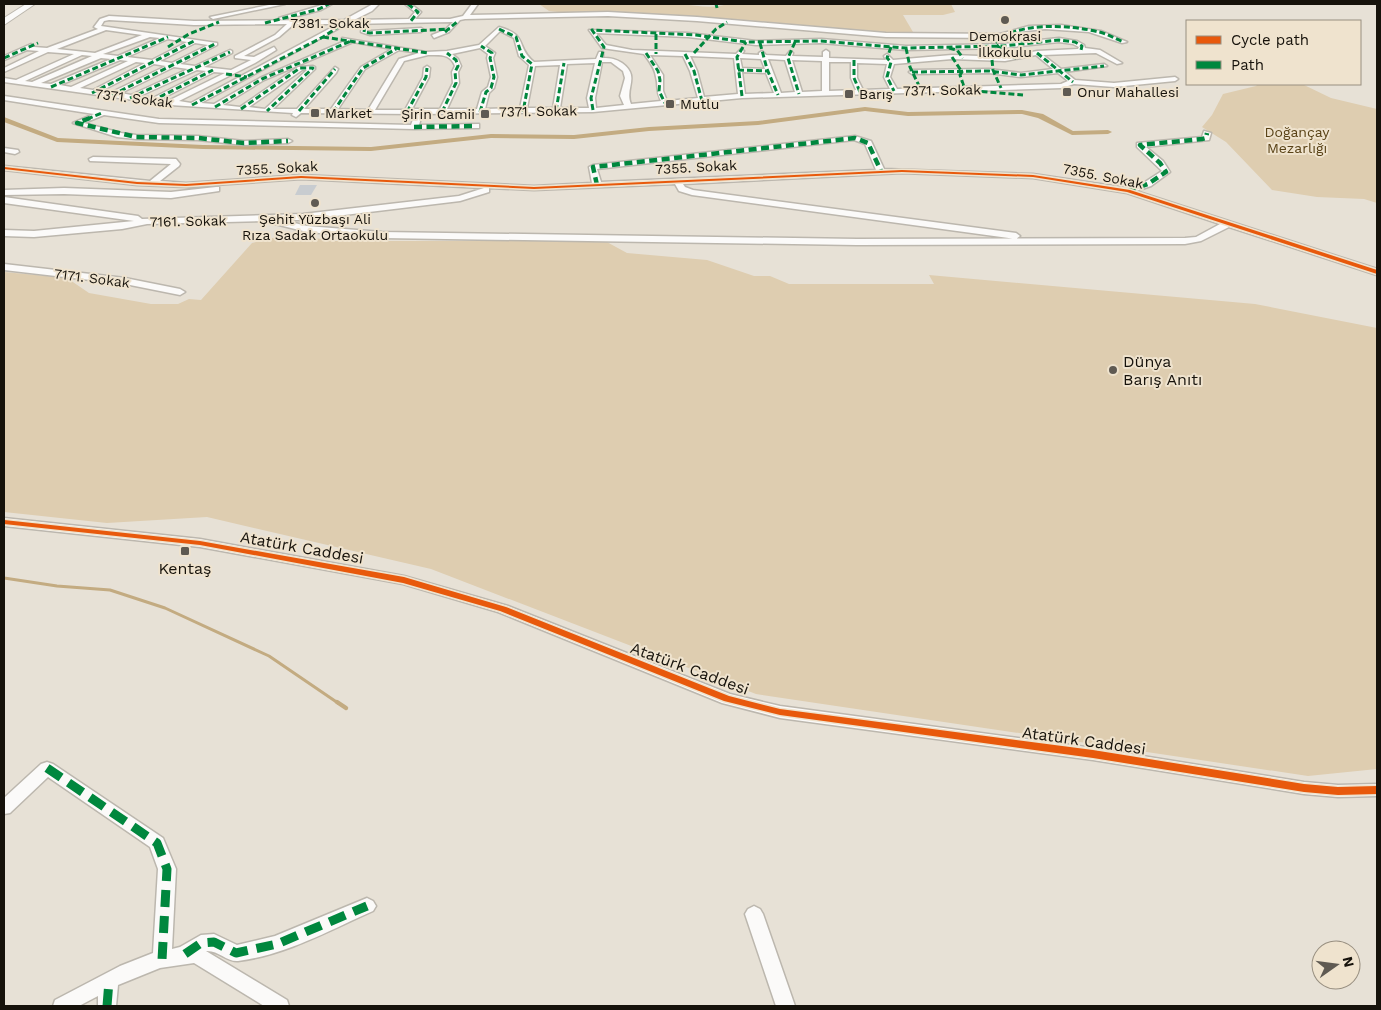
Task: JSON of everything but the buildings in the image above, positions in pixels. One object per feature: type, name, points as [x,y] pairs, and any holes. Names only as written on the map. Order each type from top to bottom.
[{"type":"highway","points":[[4,17],[20,4]]},
{"type":"highway","points":[[4,22],[31,4]]},
{"type":"street","points":[[112,95],[215,44],[97,27],[102,20],[194,22],[282,4]]},
{"type":"street","points":[[168,47],[219,22],[217,20],[223,17],[289,4]]},
{"type":"street","points":[[265,23],[320,9],[329,4]]},
{"type":"street","points":[[192,105],[323,37],[344,23],[370,10],[376,4]]},
{"type":"street","points":[[408,4],[418,12],[410,22]]},
{"type":"street","points":[[465,17],[474,4]]},
{"type":"street","points":[[383,7],[371,17],[366,32],[450,29]]},
{"type":"street","points":[[465,17],[585,14],[675,17],[886,36],[1001,36],[1024,28],[1066,28],[1098,32],[1124,42]]},
{"type":"street","name":"7381. Sokak","points":[[194,22],[368,24],[458,20],[465,17]]},
{"type":"street","points":[[119,37],[159,20]]},
{"type":"street","points":[[434,36],[450,29],[458,20]]},
{"type":"street","points":[[32,84],[98,55],[184,22]]},
{"type":"street","points":[[385,32],[388,25],[386,22]]},
{"type":"street","points":[[694,53],[716,29],[727,22]]},
{"type":"street","points":[[256,59],[237,57],[277,36],[292,23]]},
{"type":"street","points":[[4,70],[47,50],[104,29]]},
{"type":"street","points":[[323,37],[428,53],[447,53],[481,46],[499,29],[513,32],[520,41],[522,56],[532,64],[612,60],[624,65],[629,82],[624,96],[629,107]]},
{"type":"street","points":[[1081,50],[1082,46],[1068,40],[996,46],[906,48],[825,42],[760,43],[709,37],[591,30],[604,46],[623,51],[656,54],[694,53],[737,57],[892,62],[952,58],[992,60],[1016,58],[1037,53],[1081,50],[1098,52],[1119,63]]},
{"type":"street","points":[[656,34],[656,54]]},
{"type":"street","points":[[996,46],[996,40],[1001,36]]},
{"type":"street","points":[[51,87],[168,37]]},
{"type":"street","points":[[215,107],[262,79],[299,66],[352,41]]},
{"type":"street","points":[[92,93],[194,42]]},
{"type":"street","points":[[742,96],[737,57],[746,42]]},
{"type":"street","points":[[796,42],[788,58],[799,94]]},
{"type":"street","points":[[825,42],[825,93]]},
{"type":"street","points":[[4,58],[38,43]]},
{"type":"street","points":[[760,43],[762,58],[767,64],[778,95]]},
{"type":"street","points":[[73,52],[95,46]]},
{"type":"street","points":[[480,112],[486,92],[491,88],[494,77],[490,58],[492,53],[481,46]]},
{"type":"street","points":[[594,110],[591,98],[604,46]]},
{"type":"street","points":[[996,46],[1016,58]]},
{"type":"street","points":[[891,47],[887,58],[892,62]]},
{"type":"street","points":[[26,48],[155,62],[262,79]]},
{"type":"street","points":[[334,112],[363,68],[398,48]]},
{"type":"street","points":[[906,48],[912,72],[921,90]]},
{"type":"street","points":[[931,48],[953,49],[963,58]]},
{"type":"street","points":[[170,103],[274,49]]},
{"type":"street","points":[[130,98],[192,67],[230,52]]},
{"type":"street","points":[[16,82],[82,53]]},
{"type":"street","points":[[370,112],[401,60],[428,53]]},
{"type":"street","points":[[442,112],[456,83],[455,72],[458,66],[456,60],[447,53]]},
{"type":"street","points":[[646,53],[660,74],[662,80],[659,91],[665,103]]},
{"type":"street","points":[[1037,53],[1073,82]]},
{"type":"street","points":[[685,54],[694,68],[702,101]]},
{"type":"street","points":[[952,58],[962,71]]},
{"type":"street","points":[[71,90],[135,60]]},
{"type":"street","points":[[854,60],[854,78],[860,92]]},
{"type":"street","points":[[992,60],[994,72],[1002,88]]},
{"type":"street","points":[[892,62],[887,77],[894,91]]},
{"type":"street","points":[[556,111],[564,63]]},
{"type":"street","points":[[523,112],[532,64]]},
{"type":"street","points":[[241,109],[299,66],[314,69],[298,80],[267,111]]},
{"type":"street","points":[[912,72],[962,71],[1021,75],[1104,66]]},
{"type":"street","points":[[289,125],[319,86],[334,74],[335,68]]},
{"type":"street","points":[[407,112],[426,77],[427,68]]},
{"type":"street","points":[[152,101],[212,70]]},
{"type":"street","points":[[738,70],[768,71]]},
{"type":"street","points":[[962,71],[960,75],[966,90],[1023,95]]},
{"type":"street","name":"7371. Sokak","points":[[4,80],[152,101],[267,111],[523,112],[594,110],[742,96],[1062,86],[1073,82],[1114,85],[1175,79]]},
{"type":"street","points":[[4,98],[159,121],[414,128],[476,126]]},
{"type":"street","points":[[159,121],[183,104]]},
{"type":"street","points":[[414,128],[419,112]]},
{"type":"street","points":[[102,113],[77,123],[120,135],[198,138],[244,143],[288,141]]},
{"type":"street","points":[[1128,192],[1148,184],[1166,172],[1160,163],[1140,145],[1202,139],[1206,138],[1206,133]]},
{"type":"street","points":[[597,185],[593,167],[855,138],[868,143],[881,171]]},
{"type":"street","points":[[4,150],[15,152]]},
{"type":"street","points":[[93,159],[173,161],[176,164],[153,183]]},
{"type":"street","name":"7355. Sokak","points":[[4,168],[153,183],[238,182],[301,177],[490,187],[597,185],[881,171],[945,171],[1033,176],[1128,192],[1377,272]]},
{"type":"street","points":[[42,171],[42,175],[64,190]]},
{"type":"street","points":[[678,181],[682,189],[692,192],[988,231],[1039,242]]},
{"type":"street","points":[[4,193],[64,190],[172,195],[209,191],[238,182]]},
{"type":"street","name":"7161. Sokak","points":[[4,234],[34,234],[122,226],[147,221],[303,217],[460,198],[480,193],[490,187]]},
{"type":"street","points":[[4,200],[147,221]]},
{"type":"street","points":[[266,219],[307,229],[382,236],[1039,242],[1185,242],[1205,236],[1229,223]]},
{"type":"street","name":"7171. Sokak","points":[[4,267],[125,281],[180,292]]},
{"type":"street","name":"Atatürk Caddesi","points":[[4,522],[200,543],[404,580],[503,609],[727,699],[780,712],[1093,754],[1304,788],[1338,791],[1377,790]]},
{"type":"street","points":[[4,808],[47,768],[157,843],[167,869],[162,960]]},
{"type":"street","points":[[185,954],[201,943],[214,942],[236,953],[277,944],[367,906]]},
{"type":"street","points":[[754,914],[786,1006]]},
{"type":"street","points":[[62,1006],[135,968],[185,954],[197,954],[280,1006]]},
{"type":"street","points":[[107,1006],[109,981]]},
{"type":"green space","points":[[539,4],[682,4],[711,7],[727,4],[951,4],[955,12],[943,15],[903,15],[913,32],[885,33],[683,16],[558,12],[549,11]]},
{"type":"green space","name":"Doğançay Mezarlığı","points":[[1304,85],[1331,98],[1377,109],[1377,203],[1364,199],[1317,197],[1272,190],[1226,142],[1202,127],[1212,115],[1223,94],[1256,86]]},
{"type":"green space","points":[[289,234],[334,241],[605,241],[627,253],[707,260],[754,276],[770,276],[789,284],[934,284],[929,275],[1255,304],[1377,328],[1377,769],[1308,776],[756,694],[431,569],[207,517],[107,523],[4,512],[4,272],[67,278],[89,293],[151,304],[178,304],[189,299],[201,300],[252,243]]},
{"type":"waterway","points":[[4,119],[57,140],[203,147],[371,149],[491,136],[574,137],[649,129],[758,123],[865,109],[908,114],[1022,112],[1040,116],[1072,133],[1108,132]]},
{"type":"waterway","points":[[4,578],[57,586],[110,590],[165,608],[269,656],[338,703]]},
{"type":"waterway","points":[[337,702],[346,708]]},
{"type":"marked path","points":[[265,23],[319,9],[329,4]]},
{"type":"marked path","points":[[408,4],[418,12],[410,22]]},
{"type":"marked path","points":[[716,4],[717,8]]},
{"type":"marked path","points":[[445,32],[458,21]]},
{"type":"marked path","points":[[168,47],[189,34],[219,22]]},
{"type":"marked path","points":[[694,53],[716,29],[727,22]]},
{"type":"marked path","points":[[192,105],[323,37],[344,23]]},
{"type":"marked path","points":[[365,26],[364,32],[370,33],[450,29]]},
{"type":"marked path","points":[[1016,58],[1004,53],[995,43],[1002,36],[1013,31],[1060,27],[1102,33],[1124,42]]},
{"type":"marked path","points":[[499,29],[510,32],[516,37],[522,56],[532,64],[523,112]]},
{"type":"marked path","points":[[593,110],[591,98],[604,47],[592,30],[696,35],[746,42],[821,41],[906,48],[1003,46],[1059,40],[1075,42],[1082,46],[1081,50]]},
{"type":"marked path","points":[[656,34],[656,54]]},
{"type":"marked path","points":[[51,87],[168,37]]},
{"type":"marked path","points":[[323,37],[428,53]]},
{"type":"marked path","points":[[92,93],[194,41]]},
{"type":"marked path","points":[[215,107],[262,79],[351,41]]},
{"type":"marked path","points":[[742,96],[737,57],[746,42]]},
{"type":"marked path","points":[[795,42],[788,58],[799,94]]},
{"type":"marked path","points":[[4,58],[38,43]]},
{"type":"marked path","points":[[760,43],[767,69],[778,95]]},
{"type":"marked path","points":[[112,95],[215,44]]},
{"type":"marked path","points":[[480,112],[486,92],[491,88],[494,77],[490,58],[492,53],[481,46]]},
{"type":"marked path","points":[[891,47],[887,58],[891,62],[887,77],[894,91]]},
{"type":"marked path","points":[[906,48],[910,67],[921,90]]},
{"type":"marked path","points":[[949,48],[957,50],[963,58]]},
{"type":"marked path","points":[[333,112],[363,68],[396,49]]},
{"type":"marked path","points":[[130,98],[230,52]]},
{"type":"marked path","points":[[442,112],[456,83],[455,72],[458,66],[456,60],[447,53]]},
{"type":"marked path","points":[[646,53],[658,71],[660,80],[659,91],[665,103]]},
{"type":"marked path","points":[[1037,53],[1073,82]]},
{"type":"marked path","points":[[685,54],[694,71],[702,101]]},
{"type":"marked path","points":[[952,57],[962,72],[960,75],[965,90],[1023,95]]},
{"type":"marked path","points":[[854,60],[854,78],[860,92]]},
{"type":"marked path","points":[[992,60],[993,70],[1001,88]]},
{"type":"marked path","points":[[556,111],[564,63]]},
{"type":"marked path","points":[[912,72],[989,71],[1021,75],[1104,66]]},
{"type":"marked path","points":[[241,109],[300,68],[313,68],[267,111]]},
{"type":"marked path","points":[[407,112],[426,77],[427,68]]},
{"type":"marked path","points":[[299,111],[335,69]]},
{"type":"marked path","points":[[152,101],[213,70]]},
{"type":"marked path","points":[[738,70],[768,71]]},
{"type":"marked path","points":[[226,74],[247,77]]},
{"type":"marked path","points":[[102,113],[77,123],[120,135],[136,137],[198,138],[244,143],[288,141]]},
{"type":"marked path","points":[[414,127],[476,126]]},
{"type":"marked path","points":[[1128,191],[1148,184],[1166,172],[1160,163],[1140,145],[1202,139],[1206,138],[1207,133]]},
{"type":"marked path","points":[[597,185],[593,167],[855,138],[868,143],[881,171]]},
{"type":"marked path","points":[[47,768],[157,843],[167,869],[162,960]]},
{"type":"marked path","points":[[185,954],[201,943],[214,942],[236,953],[277,944],[367,906]]},
{"type":"marked path","points":[[107,1006],[109,981]]},
{"type":"cycle path","points":[[4,168],[137,183],[186,185],[301,177],[534,188],[902,171],[1033,176],[1128,191],[1377,272]]},
{"type":"cycle path","points":[[4,522],[200,543],[404,580],[503,609],[727,699],[780,712],[1093,754],[1304,788],[1338,791],[1377,790]]},
{"type":"place","name":"Demokrasi İlkokulu","points":[[1005,20]]},
{"type":"place","name":"Onur Mahallesi","points":[[1067,92]]},
{"type":"place","name":"Barış","points":[[849,94]]},
{"type":"place","name":"Mutlu","points":[[670,104]]},
{"type":"place","name":"Market","points":[[315,113]]},
{"type":"place","name":"Şirin Camii","points":[[485,114]]},
{"type":"place","name":"Şehit Yüzbaşı Ali Rıza Sadak Ortaokulu","points":[[315,203]]},
{"type":"place","name":"Dünya Barış Anıtı","points":[[1113,370]]},
{"type":"place","name":"Kentaş","points":[[185,551]]}]
